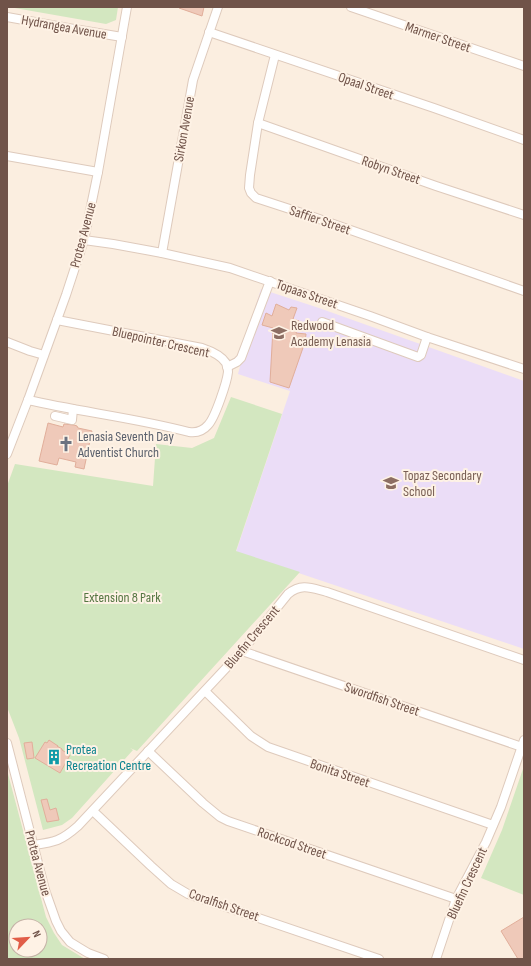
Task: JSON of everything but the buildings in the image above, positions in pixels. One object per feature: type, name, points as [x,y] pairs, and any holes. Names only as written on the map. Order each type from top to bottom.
[{"type":"street","name":"Protea Avenue","points":[[8,448],[28,400],[84,240],[98,172],[127,7]]},
{"type":"street","name":"Sirkon Avenue","points":[[162,253],[192,88],[218,7]]},
{"type":"street","name":"Marmer Street","points":[[351,7],[524,66]]},
{"type":"street","name":"Hydrangea Avenue","points":[[7,17],[122,36]]},
{"type":"street","name":"Opaal Street","points":[[209,32],[524,140]]},
{"type":"street","name":"Saffier Street","points":[[275,55],[258,123],[249,182],[251,193],[256,198],[524,291]]},
{"type":"street","name":"Robyn Street","points":[[258,123],[436,186],[524,215]]},
{"type":"street","points":[[7,156],[98,172]]},
{"type":"street","name":"Topaas Street","points":[[84,240],[162,253],[222,266],[270,281],[524,370]]},
{"type":"street","points":[[227,367],[237,362],[241,358],[270,281]]},
{"type":"street","name":"Bluepointer Crescent","points":[[28,400],[151,423],[189,432],[198,432],[211,422],[219,402],[228,372],[225,363],[218,355],[202,348],[57,320]]},
{"type":"street","points":[[322,322],[418,356],[421,355],[428,337]]},
{"type":"street","points":[[7,342],[30,352],[44,355]]},
{"type":"street","points":[[55,416],[72,420],[73,409]]},
{"type":"street","name":"Bluefin Crescent","points":[[34,845],[61,839],[73,831],[242,651],[288,594],[297,589],[308,587],[327,592],[524,660]]},
{"type":"street","name":"Swordfish Street","points":[[242,651],[523,743]]},
{"type":"street","name":"Bonita Street","points":[[205,690],[251,736],[268,748],[494,825]]},
{"type":"street","name":"Protea Avenue","points":[[7,743],[49,903],[58,926],[70,942],[88,953],[104,959]]},
{"type":"street","name":"Bluefin Crescent","points":[[436,959],[456,899],[494,825],[523,743]]},
{"type":"street","name":"Rockcod Street","points":[[148,751],[203,803],[220,817],[228,821],[456,899]]},
{"type":"street","name":"Coralfish Street","points":[[93,811],[171,884],[183,891],[379,959]]},
{"type":"shaded area","name":"Topaz Secondary School","points":[[261,289],[319,308],[524,381],[524,649],[236,552],[290,391],[238,374],[242,359],[239,358]]},
{"type":"green space","points":[[9,7],[118,7],[116,20],[106,24]]},
{"type":"green space","name":"Extension 8 Park","points":[[231,397],[282,414],[236,551],[300,572],[137,751],[130,748],[133,750],[72,818],[62,825],[43,830],[19,738],[7,707],[7,486],[15,464],[153,486],[156,444],[192,448],[214,438]]},
{"type":"green space","points":[[524,766],[524,895],[481,878],[502,830]]},
{"type":"green space","points":[[7,770],[46,918],[8,918],[8,958],[48,958],[48,921],[62,945],[85,959],[7,959]]},
{"type":"place","name":"Redwood Academy Lenasia","points":[[279,333]]},
{"type":"place","name":"Lenasia Seventh Day Adventist Church","points":[[66,444]]},
{"type":"place","name":"Topaz Secondary School","points":[[391,483]]},
{"type":"place","name":"Protea Recreation Centre","points":[[54,757]]}]
